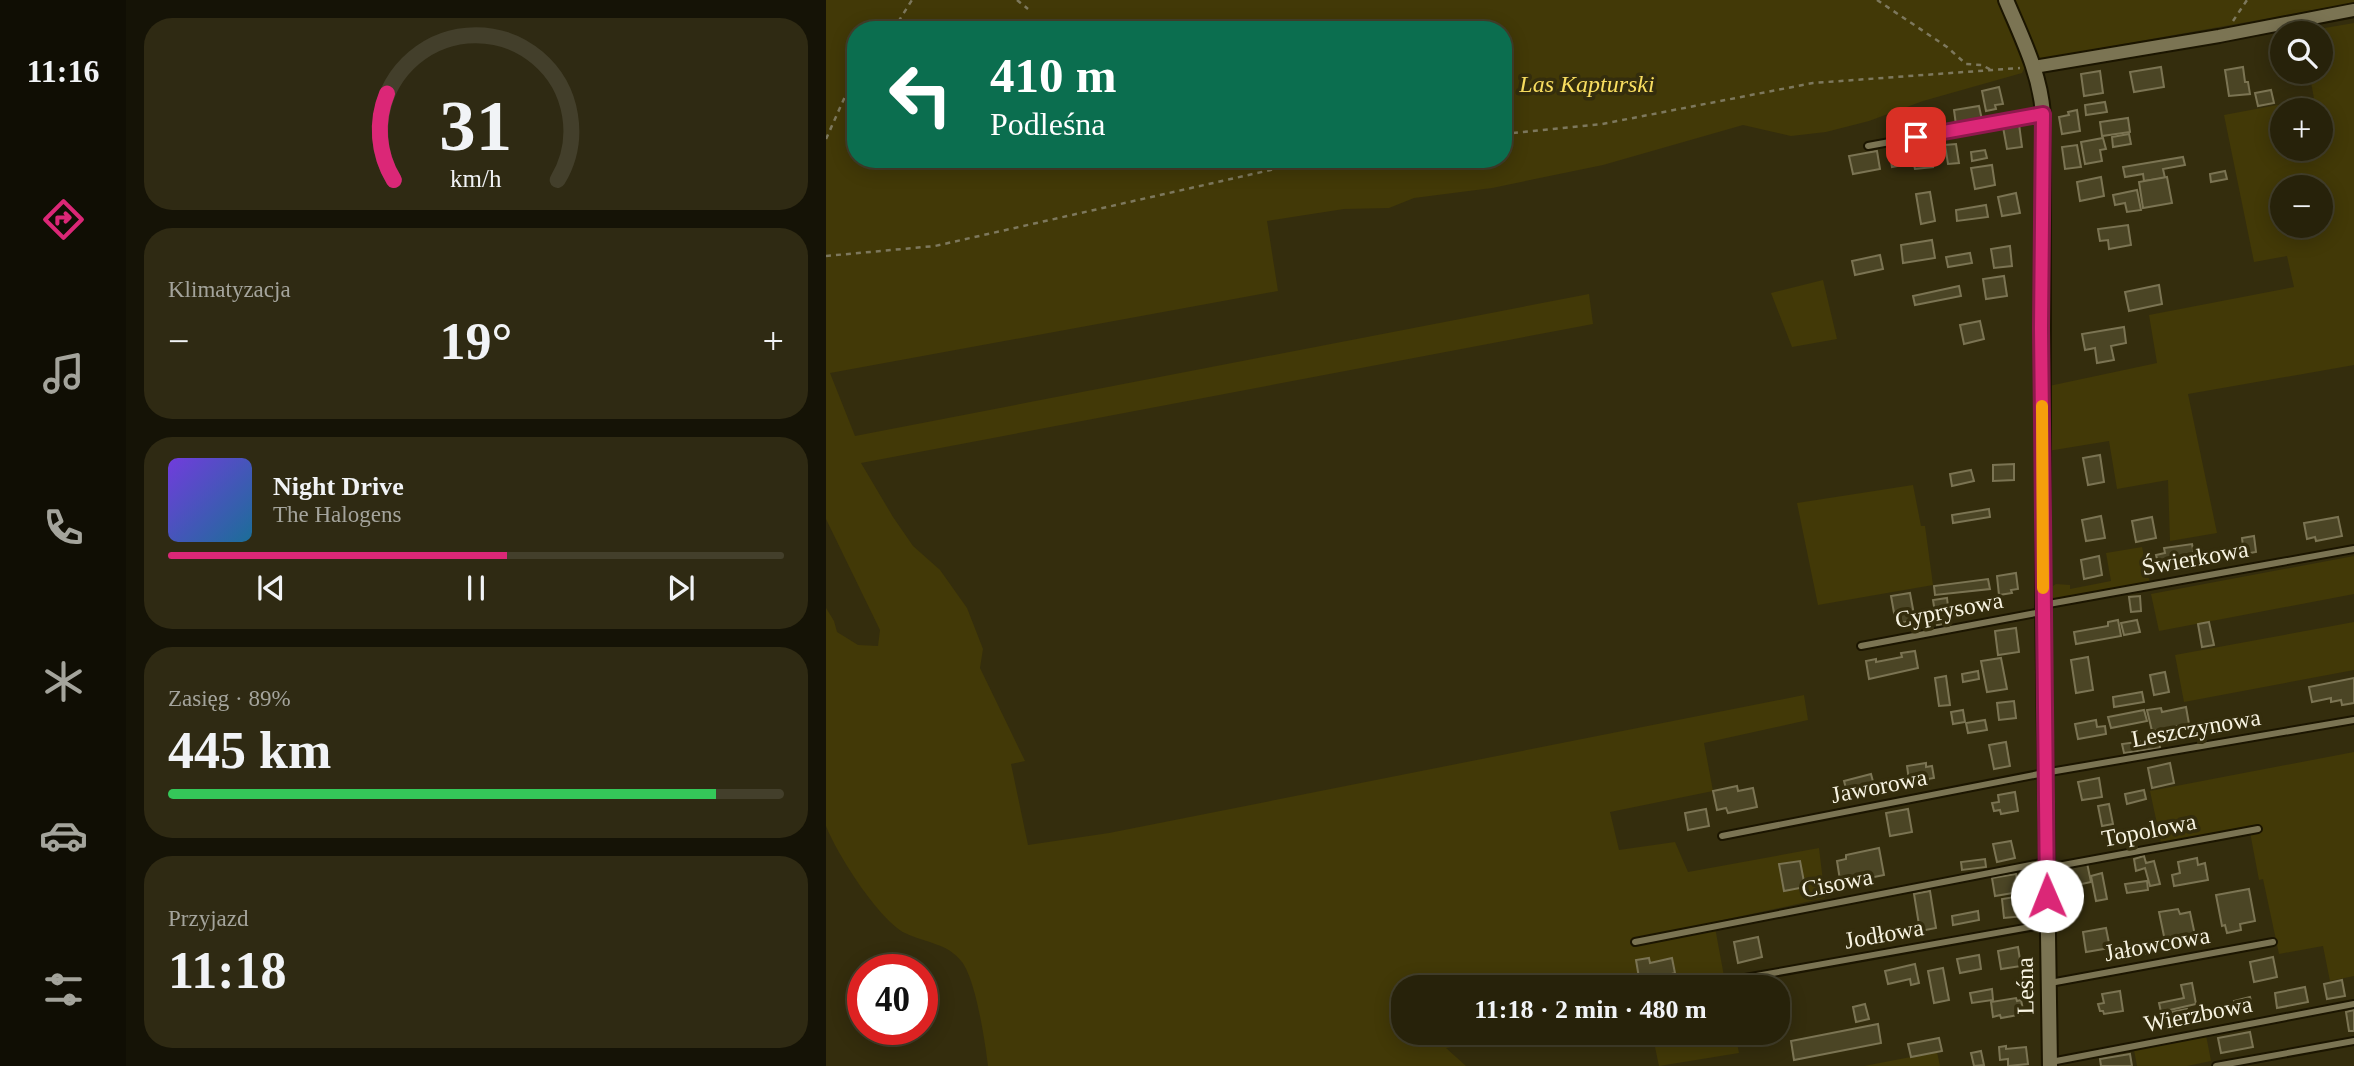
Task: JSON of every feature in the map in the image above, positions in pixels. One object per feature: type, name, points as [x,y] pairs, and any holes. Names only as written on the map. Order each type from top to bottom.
[{"type":"street","name":"Leśna","points":[[2006,0],[2039,82],[2043,114],[2044,773],[2050,1064]]},
{"type":"street","points":[[2034,67],[2354,10]]},
{"type":"lane","points":[[1868,146],[2043,114]]},
{"type":"lane","name":"Świerkowa","points":[[2043,608],[2354,549]]},
{"type":"lane","name":"Cyprysowa","points":[[1861,646],[2043,608]]},
{"type":"lane","name":"Leszczynowa","points":[[2044,773],[2354,720]]},
{"type":"lane","name":"Jaworowa","points":[[1722,836],[2044,773]]},
{"type":"lane","name":"Topolowa","points":[[2046,865],[2258,829]]},
{"type":"lane","name":"Cisowa","points":[[1635,942],[2046,865]]},
{"type":"lane","name":"Jodłowa","points":[[1762,975],[2047,924]]},
{"type":"lane","name":"Jałowcowa","points":[[2048,983],[2273,942]]},
{"type":"lane","name":"Wierzbowa","points":[[2050,1064],[2354,1004]]},
{"type":"lane","points":[[2216,1066],[2354,1041]]},
{"type":"path","points":[[899,21],[912,0]]},
{"type":"path","points":[[1017,0],[1028,9]]},
{"type":"path","points":[[1877,0],[1947,47],[1966,64],[1982,65],[1991,70]]},
{"type":"path","points":[[2223,35],[2247,0]]},
{"type":"path","points":[[1512,133],[1602,124],[1813,83],[2034,67]]},
{"type":"path","points":[[826,139],[847,92]]},
{"type":"path","points":[[826,256],[935,246],[1279,168]]},
{"type":"green space","name":"Las Kapturski","points":[[826,0],[2354,0],[2354,3],[2056,56],[2025,67],[2022,73],[1826,132],[1791,136],[1743,125],[1603,165],[1492,188],[1414,198],[1389,208],[1344,209],[1267,221],[1278,291],[830,373],[855,436],[1589,294],[1593,324],[861,463],[913,546],[940,570],[967,608],[983,649],[980,668],[1025,761],[1011,764],[1028,845],[1109,833],[1804,695],[1808,720],[1704,743],[1713,791],[1610,812],[1619,850],[1675,842],[1688,872],[1819,848],[1825,898],[1714,922],[1724,975],[1391,975],[1391,1045],[1463,1045],[1446,1048],[1466,1066],[988,1066],[976,997],[962,962],[943,947],[905,933],[883,915],[849,869],[826,826],[826,608],[837,632],[858,645],[878,646],[880,630],[826,519]]},
{"type":"green space","points":[[2354,23],[2354,365],[2188,394],[2217,533],[2170,541],[2168,480],[2117,489],[2109,441],[2048,451],[2049,386],[2157,363],[2149,315],[2294,287],[2287,256],[2254,262],[2224,115],[2270,106],[2270,161],[2333,161],[2333,98],[2314,98],[2311,84],[2333,84],[2333,27]]},
{"type":"green space","points":[[1823,280],[1837,339],[1792,347],[1771,293]]},
{"type":"green space","points":[[1913,485],[1921,526],[1925,526],[1933,585],[1818,605],[1797,503]]},
{"type":"green space","points":[[2142,547],[2150,583],[2053,601],[2053,586],[2056,584],[2070,585],[2070,589],[2111,581],[2106,553]]},
{"type":"green space","points":[[2354,556],[2354,594],[2159,631],[2151,594]]},
{"type":"green space","points":[[2354,622],[2354,670],[2184,702],[2175,655]]},
{"type":"green space","points":[[2354,752],[2354,976],[2330,981],[2323,946],[2279,954],[2263,879],[2259,880],[2249,827],[2161,843],[2150,791]]},
{"type":"green space","points":[[2206,1035],[2211,1061],[2187,1066],[2137,1066],[2134,1050]]},
{"type":"green space","points":[[1655,1045],[1737,1045],[1739,1053],[1659,1066]]},
{"type":"green space","points":[[1937,1052],[1940,1066],[1864,1066]]},
{"type":"building","points":[[2161,67],[2164,87],[2134,92],[2130,72]]},
{"type":"building","points":[[2243,67],[2250,94],[2229,96],[2225,70]]},
{"type":"building","points":[[2100,71],[2103,93],[2084,96],[2081,74]]},
{"type":"building","points":[[1999,87],[2003,104],[1995,105],[1996,109],[1986,111],[1982,91]]},
{"type":"building","points":[[2271,90],[2273,98],[2270,98],[2270,104],[2258,106],[2255,93]]},
{"type":"building","points":[[2105,102],[2107,112],[2086,115],[2085,105]]},
{"type":"building","points":[[1979,106],[1982,120],[1956,125],[1954,110]]},
{"type":"building","points":[[2077,110],[2080,131],[2062,134],[2059,117]]},
{"type":"building","points":[[2128,118],[2130,132],[2102,136],[2100,122]]},
{"type":"building","points":[[2019,124],[2022,147],[2007,149],[2003,127]]},
{"type":"building","points":[[2129,134],[2131,144],[2113,147],[2112,137]]},
{"type":"building","points":[[2103,138],[2106,149],[2100,150],[2102,161],[2085,164],[2081,142]]},
{"type":"building","points":[[1956,144],[1959,163],[1948,164],[1945,145]]},
{"type":"building","points":[[2077,145],[2081,167],[2065,169],[2062,147]]},
{"type":"building","points":[[1905,148],[1908,164],[1892,167],[1889,150]]},
{"type":"building","points":[[1985,150],[1987,158],[1972,161],[1971,152]]},
{"type":"building","points":[[1877,151],[1880,169],[1853,174],[1849,156]]},
{"type":"building","points":[[2183,157],[2185,165],[2163,169],[2165,178],[2144,181],[2143,174],[2125,177],[2123,167]]},
{"type":"building","points":[[1932,159],[1933,167],[1915,169],[1913,161]]},
{"type":"building","points":[[1992,165],[1995,185],[1975,189],[1971,168]]},
{"type":"building","points":[[2225,171],[2227,179],[2211,182],[2210,174]]},
{"type":"building","points":[[2101,177],[2104,196],[2080,201],[2077,182]]},
{"type":"building","points":[[2167,177],[2172,203],[2143,208],[2139,182]]},
{"type":"building","points":[[2137,190],[2141,210],[2127,212],[2125,203],[2115,205],[2113,195]]},
{"type":"building","points":[[1930,192],[1935,221],[1921,224],[1916,194]]},
{"type":"building","points":[[2016,193],[2020,213],[2002,216],[1998,197]]},
{"type":"building","points":[[1986,205],[1988,217],[1957,221],[1956,210]]},
{"type":"building","points":[[2128,225],[2131,245],[2109,249],[2108,240],[2100,241],[2098,229]]},
{"type":"building","points":[[1932,240],[1935,258],[1903,263],[1901,245]]},
{"type":"building","points":[[2010,246],[2012,266],[1994,268],[1991,249]]},
{"type":"building","points":[[1970,253],[1972,263],[1948,267],[1946,257]]},
{"type":"building","points":[[1880,255],[1883,269],[1855,275],[1852,261]]},
{"type":"building","points":[[2004,276],[2007,296],[1986,299],[1983,279]]},
{"type":"building","points":[[2159,285],[2162,304],[2129,311],[2125,292]]},
{"type":"building","points":[[1959,286],[1961,296],[1915,305],[1913,296]]},
{"type":"building","points":[[1980,321],[1984,339],[1964,344],[1960,325]]},
{"type":"building","points":[[2124,327],[2126,343],[2111,346],[2114,360],[2097,363],[2095,348],[2085,350],[2082,334]]},
{"type":"building","points":[[2100,455],[2104,482],[2088,485],[2083,458]]},
{"type":"building","points":[[2014,464],[2014,480],[1993,481],[1993,465]]},
{"type":"building","points":[[1971,470],[1974,481],[1952,486],[1950,474]]},
{"type":"building","points":[[1989,509],[1990,517],[1953,523],[1952,515]]},
{"type":"building","points":[[2101,516],[2105,538],[2086,541],[2082,520]]},
{"type":"building","points":[[2152,517],[2156,538],[2136,542],[2132,521]]},
{"type":"building","points":[[2338,517],[2342,536],[2316,541],[2315,537],[2307,539],[2304,523]]},
{"type":"building","points":[[2254,536],[2256,552],[2244,554],[2242,538]]},
{"type":"building","points":[[2192,544],[2196,565],[2170,570],[2169,565],[2159,567],[2156,555],[2165,553],[2164,548]]},
{"type":"building","points":[[2099,556],[2102,575],[2084,579],[2081,560]]},
{"type":"building","points":[[2016,573],[2018,589],[1999,595],[1997,576]]},
{"type":"building","points":[[1988,579],[1990,589],[1935,595],[1934,586]]},
{"type":"building","points":[[1910,593],[1915,620],[1896,624],[1891,596]]},
{"type":"building","points":[[2140,596],[2141,611],[2131,612],[2129,597]]},
{"type":"building","points":[[1947,598],[1950,623],[1937,625],[1933,600]]},
{"type":"building","points":[[2118,620],[2121,636],[2076,644],[2074,632],[2108,626],[2108,622]]},
{"type":"building","points":[[2137,620],[2140,632],[2124,635],[2121,623]]},
{"type":"building","points":[[2209,622],[2214,645],[2202,647],[2198,624]]},
{"type":"building","points":[[2016,628],[2019,652],[1998,655],[1995,631]]},
{"type":"building","points":[[1915,651],[1918,668],[1869,679],[1866,661],[1902,657],[1901,653]]},
{"type":"building","points":[[2088,657],[2093,690],[2076,693],[2071,660]]},
{"type":"building","points":[[2001,658],[2007,689],[1987,692],[1981,661]]},
{"type":"building","points":[[1978,671],[1979,679],[1963,682],[1962,674]]},
{"type":"building","points":[[2165,672],[2169,692],[2154,695],[2150,675]]},
{"type":"building","points":[[1946,676],[1950,705],[1939,706],[1935,678]]},
{"type":"building","points":[[2354,678],[2354,703],[2342,705],[2341,700],[2331,702],[2331,698],[2312,702],[2309,687]]},
{"type":"building","points":[[2142,692],[2144,702],[2114,707],[2113,697]]},
{"type":"building","points":[[2014,701],[2016,718],[1999,720],[1997,703]]},
{"type":"building","points":[[2186,707],[2189,724],[2152,731],[2147,710],[2161,708],[2162,712]]},
{"type":"building","points":[[1963,710],[1965,722],[1953,724],[1951,712]]},
{"type":"building","points":[[2144,710],[2147,721],[2111,728],[2108,717]]},
{"type":"building","points":[[1985,720],[1987,730],[1968,733],[1966,723]]},
{"type":"building","points":[[2096,720],[2097,727],[2105,726],[2106,734],[2078,739],[2075,724]]},
{"type":"building","points":[[2159,739],[2160,748],[2124,753],[2122,744]]},
{"type":"building","points":[[2006,742],[2010,766],[1994,769],[1989,745]]},
{"type":"building","points":[[1926,763],[1926,767],[1932,766],[1934,778],[1928,779],[1929,784],[1910,787],[1907,766]]},
{"type":"building","points":[[2170,763],[2174,783],[2152,788],[2148,768]]},
{"type":"building","points":[[1871,774],[1875,789],[1848,796],[1844,781]]},
{"type":"building","points":[[2099,778],[2102,797],[2082,800],[2078,782]]},
{"type":"building","points":[[1737,786],[1738,791],[1753,788],[1757,807],[1728,813],[1726,808],[1717,810],[1713,791]]},
{"type":"building","points":[[2144,790],[2146,799],[2127,804],[2125,794]]},
{"type":"building","points":[[2015,792],[2018,811],[2001,814],[2000,810],[1994,811],[1992,803],[1999,802],[1998,795]]},
{"type":"building","points":[[2109,804],[2113,824],[2102,826],[2098,806]]},
{"type":"building","points":[[1706,809],[1709,826],[1688,830],[1685,813]]},
{"type":"building","points":[[1908,809],[1912,832],[1890,836],[1886,813]]},
{"type":"building","points":[[2011,841],[2015,858],[1997,862],[1993,844]]},
{"type":"building","points":[[1879,848],[1884,875],[1850,882],[1850,878],[1840,880],[1837,861],[1846,859],[1846,855]]},
{"type":"building","points":[[2144,856],[2146,863],[2154,861],[2160,884],[2150,886],[2145,868],[2136,871],[2134,859]]},
{"type":"building","points":[[2197,858],[2198,865],[2205,863],[2208,880],[2174,886],[2172,875],[2180,873],[2178,862]]},
{"type":"building","points":[[1985,859],[1986,867],[1962,870],[1961,862]]},
{"type":"building","points":[[1800,861],[1805,887],[1784,891],[1779,864]]},
{"type":"building","points":[[2087,863],[2091,882],[2072,886],[2068,867]]},
{"type":"building","points":[[2102,873],[2107,899],[2096,901],[2091,876]]},
{"type":"building","points":[[2016,874],[2019,892],[1995,896],[1992,878]]},
{"type":"building","points":[[2147,881],[2148,890],[2127,893],[2125,884]]},
{"type":"building","points":[[2249,889],[2255,921],[2240,924],[2241,930],[2227,933],[2225,925],[2222,926],[2216,895]]},
{"type":"building","points":[[1930,891],[1936,928],[1920,931],[1914,894]]},
{"type":"building","points":[[2022,896],[2024,916],[2004,918],[2002,899]]},
{"type":"building","points":[[2178,909],[2180,914],[2190,912],[2196,940],[2185,942],[2184,937],[2165,941],[2159,912]]},
{"type":"building","points":[[1978,911],[1979,920],[1953,925],[1952,916]]},
{"type":"building","points":[[2106,928],[2110,948],[2086,952],[2083,932]]},
{"type":"building","points":[[1758,937],[1762,957],[1738,963],[1734,942]]},
{"type":"building","points":[[2147,942],[2149,953],[2135,955],[2134,943]]},
{"type":"building","points":[[2018,947],[2021,966],[2001,969],[1998,951]]},
{"type":"building","points":[[1979,955],[1981,969],[1960,973],[1957,959]]},
{"type":"building","points":[[2273,957],[2277,977],[2254,982],[2250,962]]},
{"type":"building","points":[[1649,958],[1650,963],[1672,958],[1675,973],[1638,975],[1636,960]]},
{"type":"building","points":[[1915,964],[1919,983],[1911,985],[1910,979],[1888,984],[1885,971]]},
{"type":"building","points":[[1943,968],[1949,1000],[1934,1003],[1928,971]]},
{"type":"building","points":[[2342,980],[2345,996],[2327,999],[2324,984]]},
{"type":"building","points":[[2192,983],[2196,1004],[2161,1012],[2159,1003],[2184,998],[2181,985]]},
{"type":"building","points":[[2305,987],[2308,1002],[2277,1008],[2275,993]]},
{"type":"building","points":[[1992,989],[1993,1000],[1972,1003],[1970,993]]},
{"type":"building","points":[[2120,991],[2123,1011],[2104,1014],[2100,1011],[2098,1004],[2104,1003],[2102,994]]},
{"type":"building","points":[[2250,997],[2253,1008],[2236,1012],[2234,1001]]},
{"type":"building","points":[[2016,998],[2017,1001],[2021,1000],[2024,1014],[1993,1017],[1991,1002]]},
{"type":"building","points":[[1865,1004],[1869,1019],[1856,1022],[1853,1007]]},
{"type":"building","points":[[2187,1009],[2189,1017],[2173,1020],[2171,1012]]},
{"type":"building","points":[[2354,1010],[2354,1031],[2349,1031],[2346,1012]]},
{"type":"building","points":[[1878,1024],[1881,1043],[1794,1060],[1791,1041]]},
{"type":"building","points":[[2250,1032],[2253,1047],[2221,1053],[2218,1038]]},
{"type":"building","points":[[1939,1038],[1942,1051],[1911,1057],[1908,1044]]},
{"type":"building","points":[[2006,1046],[2006,1049],[2026,1047],[2028,1064],[2008,1066],[2008,1059],[2000,1060],[1999,1047]]},
{"type":"building","points":[[1981,1051],[1984,1065],[1974,1066],[1971,1053]]},
{"type":"building","points":[[2130,1054],[2132,1066],[2101,1066],[2100,1059]]},
{"type":"slow traffic","points":[[2042,406],[2043,588]]},
{"type":"route","points":[[1916,137],[2043,114],[2041,328],[2047,896]]}]
